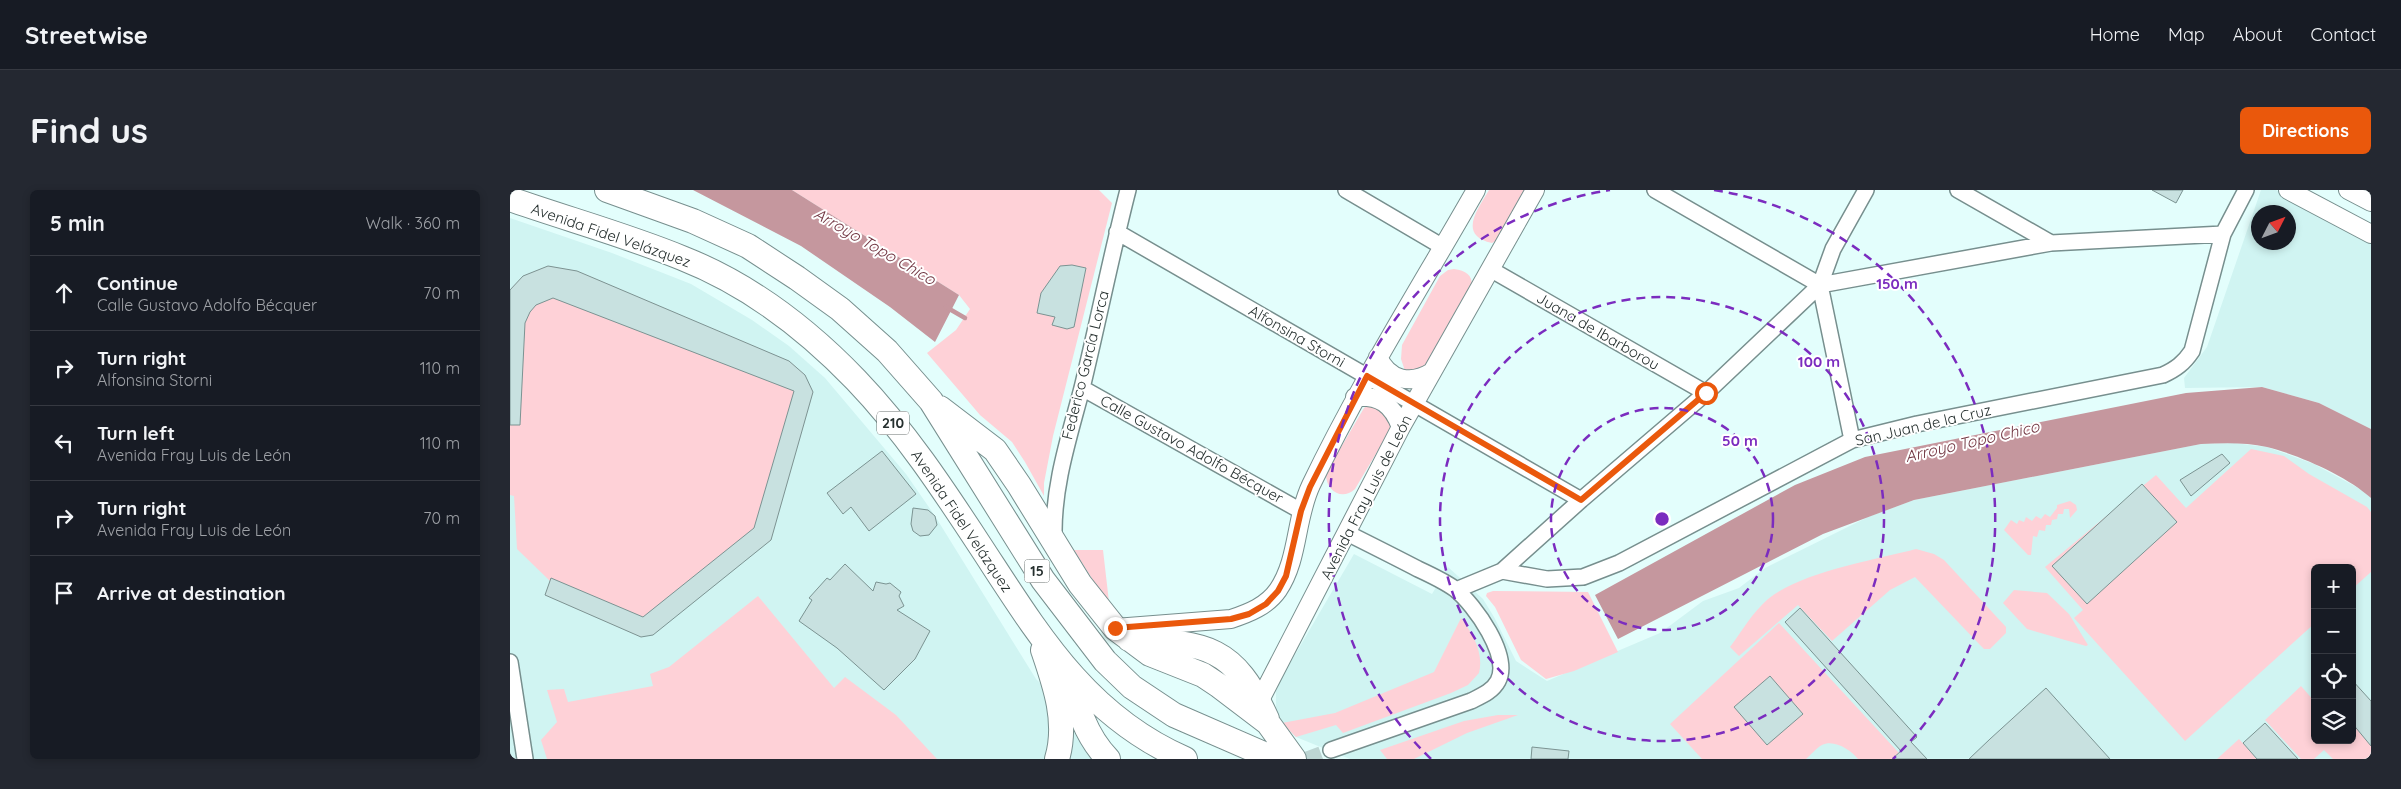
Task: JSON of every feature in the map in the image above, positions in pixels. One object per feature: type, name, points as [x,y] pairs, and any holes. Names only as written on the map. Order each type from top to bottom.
[{"type":"highway","name":"15","points":[[607,190],[694,221],[741,242],[797,278],[840,309],[887,351],[931,401],[1043,580],[1106,661],[1132,687],[1174,715],[1275,759]]},
{"type":"highway","name":"Avenida Fidel Velázquez","points":[[510,199],[683,258],[728,280],[775,309],[815,340],[857,380],[924,462],[1038,634],[1067,671],[1110,714],[1130,730],[1186,759]]},
{"type":"highway","points":[[931,401],[969,428],[995,450],[1014,476],[1091,599],[1121,633],[1150,654],[1203,675],[1268,723]]},
{"type":"highway","points":[[1121,633],[1184,643],[1206,649],[1222,657],[1247,680],[1268,723],[1294,759]]},
{"type":"highway","points":[[1038,634],[1056,686],[1061,710],[1057,759]]},
{"type":"highway","points":[[1067,671],[1078,711],[1095,743],[1108,759]]},
{"type":"street","name":"Federico García Lorca","points":[[1054,542],[1054,517],[1058,478],[1082,388],[1128,190]]},
{"type":"street","points":[[1346,190],[1443,247]]},
{"type":"street","points":[[1121,633],[1231,619],[1249,614],[1266,604],[1278,591],[1286,576],[1301,511],[1310,487],[1355,397],[1476,190]]},
{"type":"street","name":"Avenida Fray Luis de León","points":[[1259,702],[1266,685],[1401,427],[1535,190]]},
{"type":"street","points":[[1655,190],[1820,285],[2050,243],[2222,234]]},
{"type":"street","points":[[1456,590],[1502,571],[1581,500],[1706,393],[1820,285],[1832,249],[1866,190]]},
{"type":"street","points":[[1958,190],[2050,243]]},
{"type":"street","name":"San Juan de la Cruz","points":[[1502,571],[1547,579],[1583,577],[1619,563],[1852,440],[1927,422],[2163,375],[2176,369],[2185,362],[2192,351],[2222,234],[2246,190]]},
{"type":"street","points":[[2288,190],[2371,234]]},
{"type":"street","points":[[2348,190],[2371,202]]},
{"type":"street","name":"Alfonsina Storni","points":[[1117,232],[1581,500]]},
{"type":"street","name":"Juana de Ibarborou","points":[[1490,269],[1706,393]]},
{"type":"street","points":[[1820,285],[1852,440]]},
{"type":"street","points":[[1378,357],[1386,370],[1400,379],[1414,380],[1432,372]]},
{"type":"street","name":"Calle Gustavo Adolfo Bécquer","points":[[1082,388],[1301,511]]},
{"type":"street","points":[[1355,397],[1369,396],[1384,401],[1394,410],[1401,427]]},
{"type":"street","points":[[1331,750],[1471,701],[1495,686],[1501,671],[1500,657],[1484,623],[1456,590],[1347,533]]},
{"type":"street","points":[[510,662],[525,759]]},
{"type":"shaded area","points":[[792,190],[1099,190],[1112,203],[1053,436],[1044,483],[1044,496],[1012,442],[980,415],[927,353],[956,330],[970,309],[959,295]]},
{"type":"shaded area","points":[[1489,190],[1529,190],[1501,238],[1492,243],[1481,239],[1475,234],[1473,228],[1476,213]]},
{"type":"shaded area","points":[[2261,190],[2276,190],[2371,242],[2371,429],[2319,403],[2262,387],[2185,388],[2184,378],[2207,347],[2251,219],[2251,250],[2296,250],[2296,205],[2256,205]]},
{"type":"shaded area","points":[[510,218],[612,253],[691,284],[752,320],[789,346],[825,378],[906,474],[935,516],[1036,679],[1072,715],[1095,759],[510,759]]},
{"type":"shaded area","points":[[548,266],[577,271],[789,361],[805,375],[813,392],[771,540],[641,637],[545,595],[550,581],[517,549],[514,496],[510,495],[510,290],[523,276]]},
{"type":"shaded area","points":[[1454,269],[1468,274],[1472,289],[1425,370],[1405,371],[1401,359],[1402,345],[1440,276],[1448,270]]},
{"type":"shaded area","points":[[1370,404],[1377,404],[1393,425],[1355,489],[1350,493],[1339,494],[1331,489],[1326,479],[1326,473],[1364,408]]},
{"type":"shaded area","points":[[2234,443],[2267,447],[2314,464],[2362,490],[2371,498],[2371,759],[1350,759],[1296,737],[1282,723],[1276,710],[1276,691],[1282,677],[1354,554],[1432,594],[1448,567],[1483,599],[1516,661],[1547,681],[1660,633],[1703,601],[1739,588],[1765,568],[1868,517],[1914,500],[2201,444]]},
{"type":"shaded area","points":[[2251,449],[2284,456],[2309,474],[2367,507],[2371,512],[2371,572],[2356,585],[2356,564],[2311,564],[2311,627],[2185,741],[2074,618],[2083,610],[2045,567],[2156,475],[2186,508]]},
{"type":"shaded area","points":[[2070,501],[2076,505],[2077,510],[2070,518],[2069,509],[2064,509],[2063,514],[2058,514],[2057,519],[2052,520],[2051,525],[2046,525],[2045,531],[2039,530],[2037,537],[2033,536],[2031,555],[2028,555],[2004,530],[2011,520],[2017,524],[2019,520],[2024,522],[2026,517],[2032,521],[2036,516],[2041,519],[2045,514],[2050,517],[2057,508],[2057,505]]},
{"type":"shaded area","points":[[1916,549],[1934,554],[1944,560],[2006,627],[2006,633],[1990,649],[1984,649],[1915,577],[1890,590],[1832,641],[1798,605],[1739,656],[1730,647],[1757,610],[1768,599],[1799,581],[1839,568]]},
{"type":"shaded area","points":[[1074,550],[1103,550],[1109,602],[1096,585]]},
{"type":"shaded area","points":[[2014,590],[2047,593],[2069,614],[2088,645],[2027,629],[2003,603]]},
{"type":"shaded area","points":[[1493,591],[1588,592],[1618,652],[1574,671],[1546,679],[1521,660],[1495,607],[1486,596],[1487,593]]},
{"type":"shaded area","points":[[758,596],[834,688],[845,677],[896,715],[937,759],[547,759],[541,740],[557,722],[547,690],[564,689],[568,702],[653,686],[650,674],[669,667]]},
{"type":"shaded area","points":[[1461,618],[1473,637],[1480,658],[1479,673],[1468,685],[1343,733],[1336,725],[1296,737],[1282,723],[1335,713],[1434,672]]},
{"type":"shaded area","points":[[1779,623],[1899,753],[1893,759],[1858,759],[1847,749],[1832,743],[1820,746],[1806,759],[1702,759],[1670,724]]},
{"type":"shaded area","points":[[2301,686],[2311,697],[2311,744],[2356,744],[2356,728],[2371,745],[2371,759],[2333,759],[2324,750],[2314,759],[2301,759],[2265,720]]},
{"type":"shaded area","points":[[1498,715],[1518,715],[1467,733],[1414,759],[1387,759],[1380,750],[1464,721]]},
{"type":"shaded area","points":[[2239,739],[2257,759],[2217,759]]},
{"type":"water","points":[[693,190],[792,190],[959,295],[935,342],[890,307],[801,246]]},
{"type":"water","points":[[2262,387],[2319,403],[2371,429],[2371,498],[2336,474],[2280,451],[2259,445],[2201,444],[1914,500],[1823,534],[1618,639],[1595,595],[1795,485],[1865,457],[2186,393]]},
{"type":"building","points":[[2152,190],[2183,190],[2176,203]]},
{"type":"building","points":[[1072,265],[1086,268],[1074,327],[1067,329],[1052,325],[1055,317],[1037,313],[1041,293],[1060,266]]},
{"type":"building","points":[[548,266],[577,271],[789,361],[805,375],[813,392],[771,540],[653,635],[641,637],[545,595],[551,578],[643,617],[754,528],[794,391],[553,298],[536,305],[525,323],[520,425],[510,425],[510,290],[523,276]]},
{"type":"building","points":[[882,451],[916,494],[869,531],[851,507],[843,514],[827,493]]},
{"type":"building","points":[[2222,454],[2230,463],[2191,496],[2180,480]]},
{"type":"building","points":[[2142,484],[2177,522],[2087,604],[2052,566]]},
{"type":"building","points":[[913,508],[928,510],[935,516],[937,525],[929,535],[920,536],[913,531],[911,524]]},
{"type":"building","points":[[845,564],[873,591],[876,582],[890,583],[901,592],[899,596],[904,606],[897,610],[930,631],[915,659],[884,690],[837,648],[799,621],[812,600],[809,598],[827,578],[830,580]]},
{"type":"building","points":[[1800,608],[1917,737],[1911,742],[1927,759],[1892,759],[1901,751],[1785,622]]},
{"type":"building","points":[[1770,676],[1803,714],[1767,745],[1734,707]]},
{"type":"building","points":[[2356,684],[2371,701],[2371,746],[2356,728]]},
{"type":"building","points":[[2046,688],[2110,759],[1969,759],[1990,739]]},
{"type":"building","points":[[2265,723],[2298,759],[2257,759],[2243,743]]},
{"type":"building","points":[[1532,747],[1569,751],[1568,759],[1531,759]]},
{"type":"waterway","name":"Arroyo Topo Chico","points":[[946,307],[965,318]]},
{"type":"tunnel","points":[[1307,759],[1331,750]]},
{"type":"route","points":[[1115,628],[1231,619],[1249,614],[1266,604],[1278,591],[1286,576],[1298,532],[1301,511],[1310,487],[1367,376],[1581,500],[1706,393]]}]
